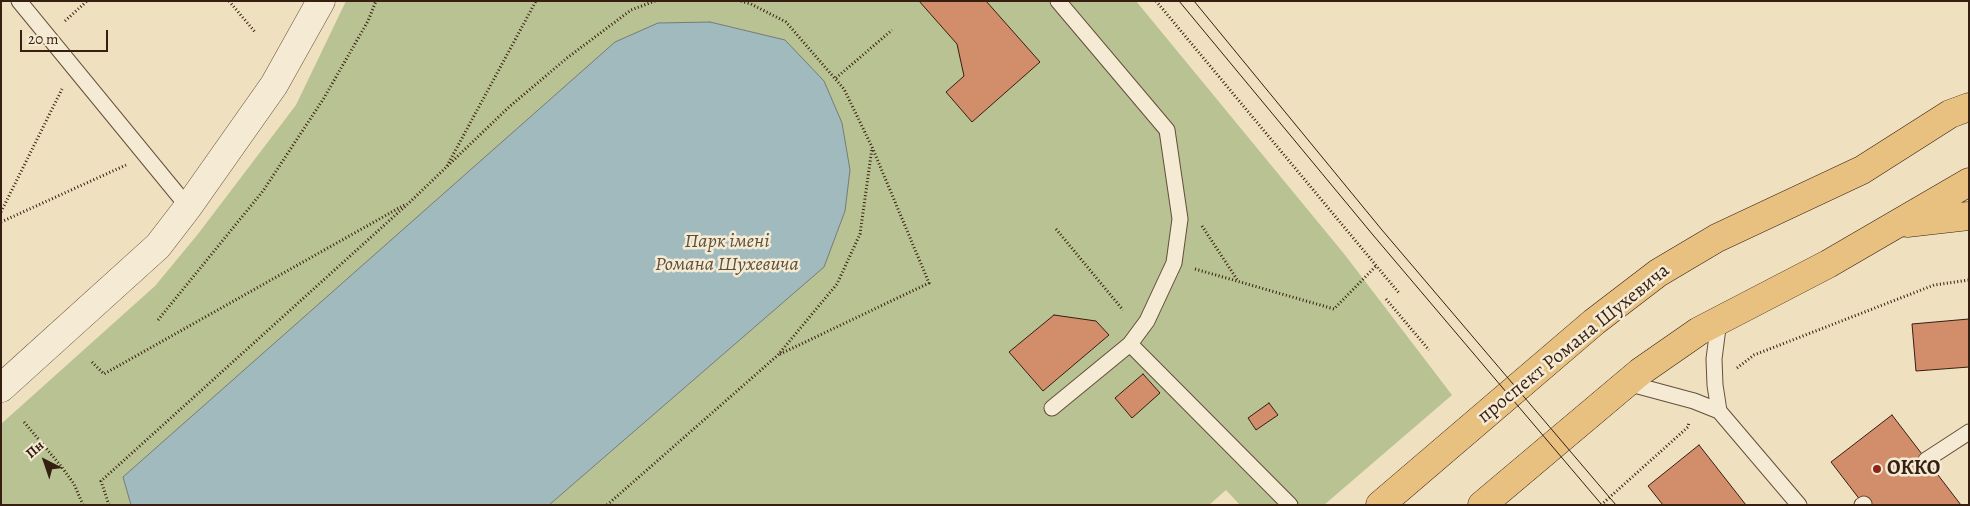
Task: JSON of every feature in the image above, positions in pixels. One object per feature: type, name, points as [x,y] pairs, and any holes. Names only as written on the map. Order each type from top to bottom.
[{"type":"main road","name":"проспект Романа Шухевича","points":[[1380,505],[1594,322],[1658,273],[1717,238],[1862,170],[1950,114],[1969,107]]},
{"type":"main road","points":[[1482,505],[1640,372],[1699,330],[1828,264],[1969,182]]},
{"type":"main road","points":[[1895,225],[1969,216]]},
{"type":"street","points":[[1,388],[158,246],[188,208],[274,85],[321,1]]},
{"type":"lane","points":[[19,1],[188,208]]},
{"type":"lane","points":[[1052,408],[1130,344],[1147,322],[1174,263],[1180,219],[1167,130],[1058,1]]},
{"type":"lane","points":[[1719,320],[1714,359],[1715,385],[1720,411]]},
{"type":"lane","points":[[1130,344],[1290,505]]},
{"type":"lane","points":[[1627,383],[1694,401],[1720,411],[1799,505]]},
{"type":"lane","points":[[1926,460],[1969,432]]},
{"type":"path","points":[[47,36],[87,1]]},
{"type":"path","points":[[229,1],[255,32]]},
{"type":"path","points":[[158,320],[263,191],[324,98],[368,21],[376,1]]},
{"type":"path","points":[[445,169],[536,1]]},
{"type":"path","points":[[109,505],[101,481],[411,201],[508,107],[567,58],[631,10],[655,1]]},
{"type":"path","points":[[741,1],[751,4],[786,22],[844,89],[872,147],[929,283],[778,355]]},
{"type":"path","points":[[1156,1],[1399,293]]},
{"type":"path","points":[[836,78],[892,30]]},
{"type":"path","points":[[1,212],[73,67]]},
{"type":"path","points":[[607,505],[778,355],[836,284],[860,234],[872,147]]},
{"type":"path","points":[[1,222],[146,156]]},
{"type":"path","points":[[92,362],[104,374],[411,201]]},
{"type":"path","points":[[1201,226],[1239,281]]},
{"type":"path","points":[[1056,229],[1123,310]]},
{"type":"path","points":[[1174,263],[1334,309],[1376,266]]},
{"type":"path","points":[[1715,385],[1754,355],[1934,284],[1969,280]]},
{"type":"path","points":[[1386,299],[1429,350]]},
{"type":"path","points":[[24,422],[74,484],[83,505]]},
{"type":"path","points":[[1601,505],[1688,427]]},
{"type":"green space","name":"Парк імені Романа Шухевича","points":[[346,1],[1136,1],[1345,255],[1452,395],[1324,505],[1240,505],[1226,490],[1209,505],[1,505],[1,424],[155,286],[198,234],[296,105]]},
{"type":"water","points":[[710,22],[785,40],[824,81],[842,123],[850,170],[845,211],[824,267],[549,505],[131,505],[123,477],[615,42],[658,23]]},
{"type":"building","points":[[919,1],[986,1],[1040,62],[972,122],[946,92],[964,76],[957,44]]},
{"type":"building","points":[[1054,315],[1096,321],[1109,335],[1043,391],[1009,352]]},
{"type":"building","points":[[1969,319],[1969,367],[1916,371],[1912,324]]},
{"type":"building","points":[[1143,374],[1160,393],[1132,418],[1115,398]]},
{"type":"building","points":[[1269,403],[1278,415],[1256,430],[1248,418]]},
{"type":"building","points":[[1892,415],[1961,505],[1864,505],[1831,462]]},
{"type":"building","points":[[1699,445],[1746,505],[1663,505],[1648,486]]},
{"type":"tram line","points":[[1179,1],[1373,235],[1602,505]]},
{"type":"tram line","points":[[1194,1],[1382,230],[1616,505]]},
{"type":"place","name":"ОККО","points":[[1877,469]]}]
